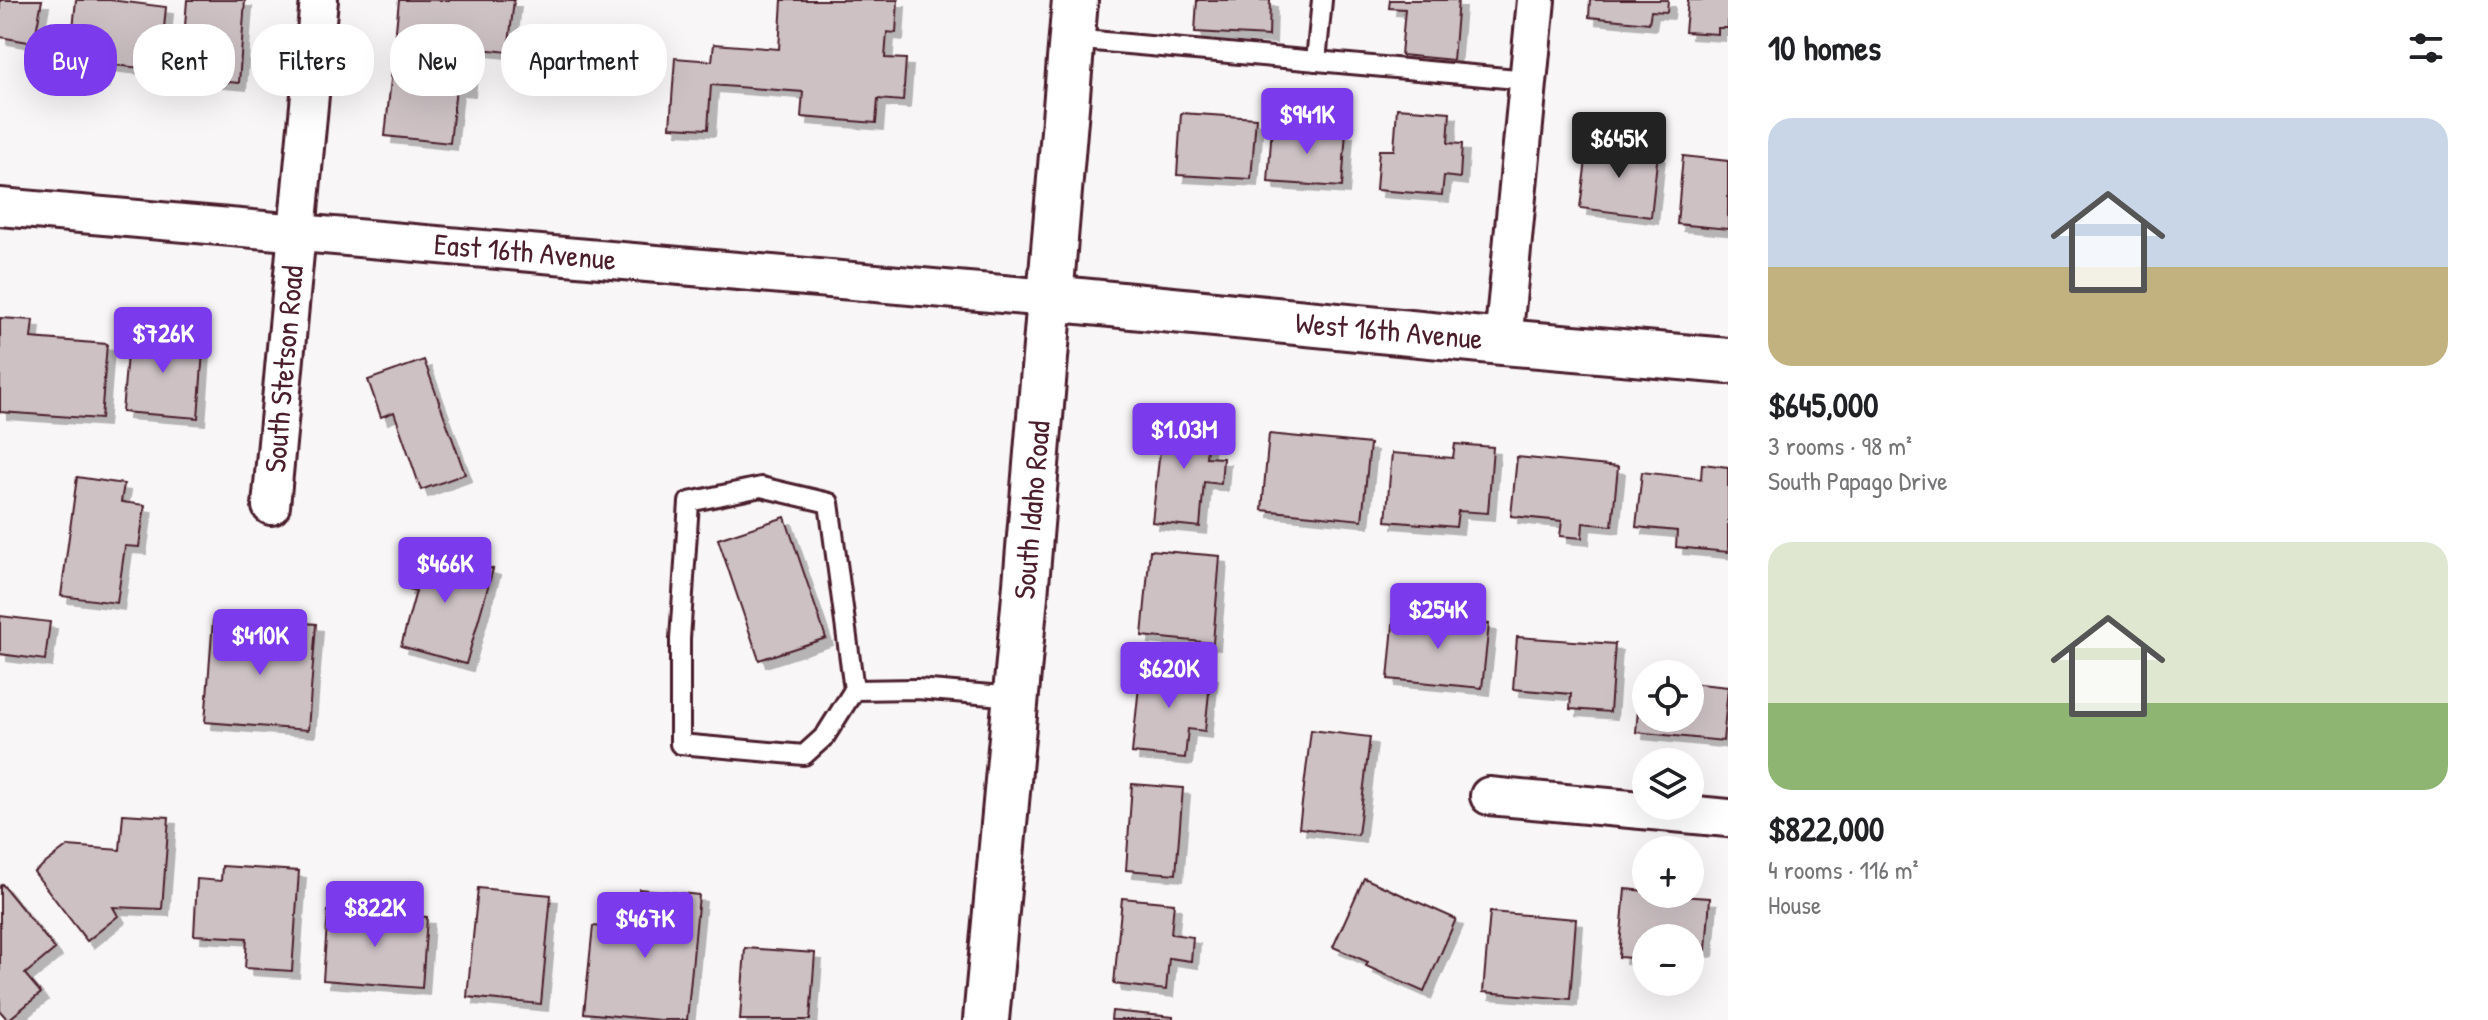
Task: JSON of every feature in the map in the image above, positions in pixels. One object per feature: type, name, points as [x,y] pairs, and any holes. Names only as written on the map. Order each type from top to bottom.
[{"type":"main road","name":"South Idaho Road","points":[[986,1020],[1074,20]]},
{"type":"main road","name":"West 16th Avenue","points":[[1049,298],[1728,361]]},
{"type":"street","name":"South Stetson Road","points":[[271,506],[319,0]]},
{"type":"street","points":[[1503,342],[1536,0]]},
{"type":"street","name":"East 16th Avenue","points":[[0,207],[1049,298]]},
{"type":"street","points":[[1489,796],[1728,818]]},
{"type":"lane","points":[[1316,61],[1322,0]]},
{"type":"lane","points":[[1074,20],[1316,61],[1528,80]]},
{"type":"lane","points":[[761,487],[829,503],[854,690],[825,736],[804,755],[680,744],[680,639],[689,502],[761,487]]},
{"type":"lane","points":[[854,690],[917,689],[1016,697]]},
{"type":"building","points":[[0,0],[42,0],[38,24],[24,24],[24,41],[0,37]]},
{"type":"building","points":[[76,0],[110,0],[166,7],[164,24],[133,24],[133,67],[117,65],[117,24],[74,24]]},
{"type":"building","points":[[187,0],[245,0],[239,83],[235,83],[235,24],[185,24]]},
{"type":"building","points":[[399,0],[514,0],[511,24],[501,24],[501,51],[485,50],[485,24],[397,24]]},
{"type":"building","points":[[782,0],[898,0],[896,33],[887,32],[885,58],[906,59],[903,101],[878,99],[876,123],[801,117],[803,92],[711,85],[708,129],[670,127],[675,58],[712,61],[714,44],[779,49]]},
{"type":"building","points":[[1197,0],[1270,0],[1269,36],[1195,32]]},
{"type":"building","points":[[1390,0],[1458,0],[1453,60],[1401,55],[1405,9],[1389,8]]},
{"type":"building","points":[[1590,0],[1668,0],[1667,12],[1651,11],[1649,23],[1589,17]]},
{"type":"building","points":[[1688,0],[1728,0],[1728,28],[1718,28],[1718,34],[1685,32]]},
{"type":"building","points":[[390,89],[390,96],[455,96],[450,143],[385,136]]},
{"type":"building","points":[[1397,108],[1450,112],[1448,143],[1462,144],[1460,178],[1444,176],[1442,195],[1376,190],[1379,150],[1394,150]]},
{"type":"building","points":[[1181,113],[1256,118],[1251,179],[1177,175]]},
{"type":"building","points":[[1272,126],[1346,131],[1342,187],[1268,182]]},
{"type":"building","points":[[1588,144],[1658,152],[1651,217],[1580,208]]},
{"type":"building","points":[[1683,156],[1728,161],[1728,229],[1677,224]]},
{"type":"building","points":[[0,318],[33,320],[31,338],[107,344],[101,419],[0,412]]},
{"type":"building","points":[[129,331],[204,337],[198,418],[122,412]]},
{"type":"building","points":[[424,360],[465,474],[421,490],[394,412],[381,417],[368,380]]},
{"type":"building","points":[[1164,414],[1210,419],[1206,457],[1223,458],[1221,484],[1204,482],[1200,527],[1152,522]]},
{"type":"building","points":[[1269,434],[1370,444],[1362,520],[1262,510]]},
{"type":"building","points":[[1455,444],[1493,447],[1488,513],[1458,511],[1456,527],[1386,521],[1392,453],[1453,458]]},
{"type":"building","points":[[1517,457],[1618,467],[1612,526],[1583,523],[1582,538],[1560,536],[1562,521],[1511,516]]},
{"type":"building","points":[[1702,464],[1728,467],[1728,552],[1676,547],[1677,531],[1636,527],[1642,472],[1701,479]]},
{"type":"building","points":[[77,477],[124,484],[121,502],[145,505],[139,547],[125,546],[117,603],[61,596]]},
{"type":"building","points":[[785,517],[826,638],[759,660],[718,539]]},
{"type":"building","points":[[417,547],[493,569],[466,664],[401,646],[416,591],[405,588]]},
{"type":"building","points":[[1150,550],[1220,556],[1213,643],[1142,636]]},
{"type":"building","points":[[1394,615],[1489,624],[1482,688],[1388,679]]},
{"type":"building","points":[[0,616],[50,622],[45,660],[0,654]]},
{"type":"building","points":[[213,620],[256,623],[255,643],[282,646],[284,621],[316,624],[308,730],[205,722]]},
{"type":"building","points":[[1517,637],[1615,644],[1610,712],[1570,709],[1571,694],[1513,689]]},
{"type":"building","points":[[1141,667],[1211,673],[1205,731],[1188,729],[1185,758],[1132,753]]},
{"type":"building","points":[[1704,684],[1728,687],[1723,741],[1636,732],[1704,732]]},
{"type":"building","points":[[1311,730],[1370,737],[1358,835],[1299,828]]},
{"type":"building","points":[[1132,784],[1183,788],[1176,874],[1126,870]]},
{"type":"building","points":[[123,814],[169,817],[162,909],[113,907],[118,916],[87,941],[34,872],[68,846],[120,850]]},
{"type":"building","points":[[222,866],[299,871],[292,971],[245,968],[247,938],[194,935],[197,879],[221,881]]},
{"type":"building","points":[[1364,878],[1456,919],[1424,992],[1366,966],[1368,962],[1333,947]]},
{"type":"building","points":[[2,884],[55,949],[25,974],[41,993],[8,1020],[0,1011]]},
{"type":"building","points":[[478,888],[551,895],[541,1004],[467,997]]},
{"type":"building","points":[[639,889],[699,895],[687,1020],[584,1013],[593,926],[616,928],[617,912],[637,915]]},
{"type":"building","points":[[1625,889],[1632,890],[1632,908],[1704,908],[1704,898],[1710,898],[1706,950],[1704,924],[1632,924],[1632,958],[1619,957]]},
{"type":"building","points":[[1122,898],[1174,903],[1171,934],[1193,937],[1191,961],[1169,958],[1166,990],[1114,984]]},
{"type":"building","points":[[328,910],[427,917],[422,988],[323,980]]},
{"type":"building","points":[[1490,912],[1576,919],[1570,999],[1483,992]]},
{"type":"building","points":[[745,948],[815,953],[810,1020],[740,1020]]},
{"type":"building","points":[[1112,1011],[1173,1017],[1173,1020],[1111,1020]]}]
